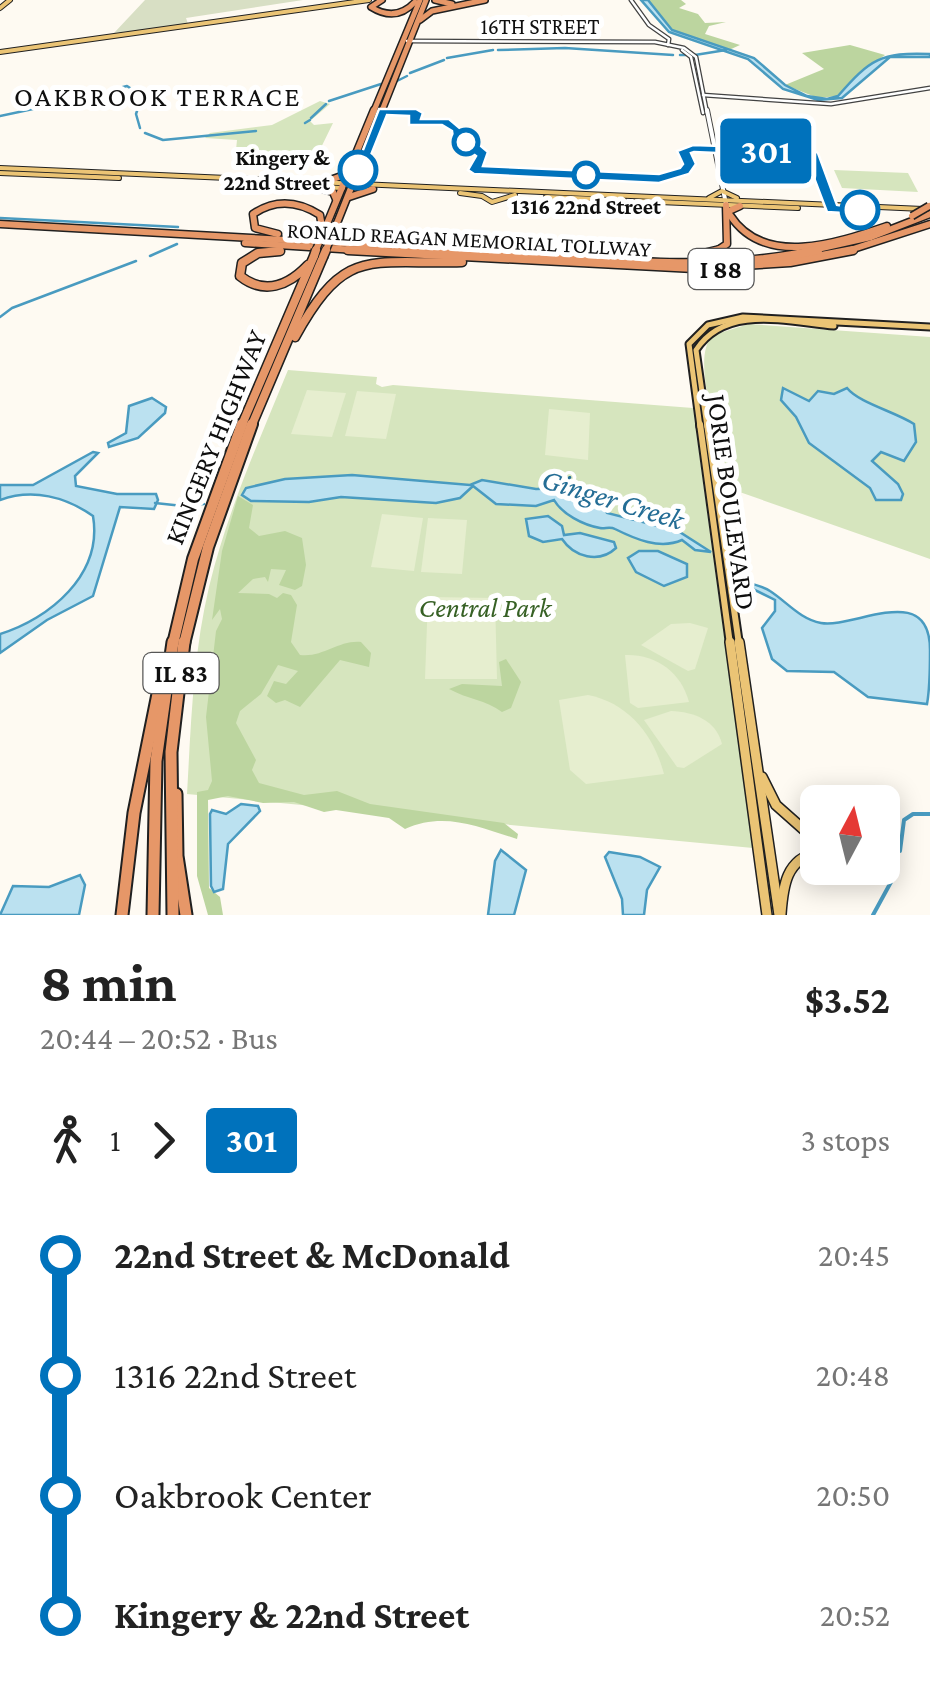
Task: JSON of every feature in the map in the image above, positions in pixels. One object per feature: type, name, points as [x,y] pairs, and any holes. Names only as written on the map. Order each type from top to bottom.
[{"type":"highway","points":[[369,0],[372,9],[392,14],[406,11],[421,0]]},
{"type":"highway","name":"KINGERY HIGHWAY","points":[[153,915],[156,758],[169,652],[208,509],[324,234],[347,199],[348,183],[414,31],[421,0]]},
{"type":"highway","name":"KINGERY HIGHWAY","points":[[172,915],[168,858],[171,774],[183,654],[195,593],[220,509],[336,201],[375,130],[421,0]]},
{"type":"highway","points":[[435,0],[459,4],[482,0]]},
{"type":"highway","points":[[414,31],[428,12],[482,0]]},
{"type":"highway","points":[[375,130],[378,109]]},
{"type":"highway","points":[[318,185],[348,183],[373,187]]},
{"type":"highway","points":[[318,185],[334,193],[336,201]]},
{"type":"highway","points":[[347,199],[373,187]]},
{"type":"highway","points":[[707,202],[740,206]]},
{"type":"highway","points":[[296,236],[258,230],[251,223],[252,216],[263,207],[294,204],[320,216],[324,234]]},
{"type":"highway","points":[[726,207],[742,234],[776,246],[815,244],[887,226]]},
{"type":"highway","points":[[528,253],[705,255],[726,244],[726,207]]},
{"type":"highway","name":"RONALD REAGAN MEMORIAL TOLLWAY","points":[[724,261],[813,248],[929,213]]},
{"type":"highway","name":"RONALD REAGAN MEMORIAL TOLLWAY","points":[[0,226],[724,261],[828,249],[875,237],[929,213]]},
{"type":"highway","name":"RONALD REAGAN MEMORIAL TOLLWAY","points":[[0,226],[661,269],[747,268],[813,260],[875,246],[929,213]]},
{"type":"highway","points":[[54,227],[296,236],[497,251]]},
{"type":"highway","points":[[317,258],[290,282],[271,288],[252,286],[240,276],[239,270],[248,258],[266,251],[661,269]]},
{"type":"highway","points":[[265,398],[317,295],[344,270],[382,261],[464,262]]},
{"type":"highway","points":[[122,915],[134,813],[158,678],[169,652]]},
{"type":"highway","points":[[171,774],[186,915]]},
{"type":"main road","points":[[0,8],[10,0]]},
{"type":"main road","points":[[0,52],[369,0]]},
{"type":"main road","points":[[0,170],[318,185],[348,183]]},
{"type":"main road","points":[[460,191],[494,184],[528,192]]},
{"type":"main road","points":[[373,187],[707,202],[722,190],[736,198],[768,202],[929,213]]},
{"type":"main road","points":[[460,191],[492,202],[515,196],[589,196],[605,189],[621,198]]},
{"type":"main road","points":[[589,196],[605,206],[621,198]]},
{"type":"main road","points":[[726,207],[768,202]]},
{"type":"main road","points":[[740,206],[929,213]]},
{"type":"main road","name":"JORIE BOULEVARD","points":[[767,915],[696,357],[704,336],[715,327],[746,321],[930,329]]},
{"type":"main road","name":"JORIE BOULEVARD","points":[[721,556],[780,915]]},
{"type":"main road","points":[[757,767],[776,806],[800,827]]},
{"type":"main road","points":[[780,915],[791,866],[800,857]]},
{"type":"street","points":[[631,0],[648,24],[691,58],[726,207]]},
{"type":"street","name":"16TH STREET","points":[[407,41],[669,44]]},
{"type":"street","points":[[669,44],[696,57],[713,149]]},
{"type":"street","points":[[703,95],[835,104],[930,88]]},
{"type":"green space","points":[[145,0],[303,0],[186,18],[188,24],[114,33]]},
{"type":"green space","points":[[648,0],[681,0],[686,4],[679,8],[698,14],[705,23],[726,22],[709,26],[705,34],[740,45],[729,50],[672,30]]},
{"type":"green space","points":[[850,45],[885,55],[838,96],[818,98],[785,85],[824,69],[802,53]]},
{"type":"green space","points":[[320,101],[330,104],[310,121],[314,125],[333,123],[314,162],[272,160],[273,156],[236,150],[237,140],[205,138],[210,133],[272,125]]},
{"type":"green space","points":[[834,170],[908,173],[918,192],[842,188]]},
{"type":"green space","points":[[749,324],[930,337],[930,559],[731,489],[710,409],[704,365],[706,347],[713,335]]},
{"type":"green space","name":"Central Park","points":[[288,370],[377,377],[376,384],[382,387],[693,408],[753,848],[187,794],[196,664],[209,587],[234,504]]},
{"type":"green space","points":[[307,390],[346,393],[332,437],[291,434]]},
{"type":"green space","points":[[357,391],[396,394],[386,439],[345,436]]},
{"type":"green space","points":[[549,409],[590,413],[588,460],[545,455]]},
{"type":"green space","points":[[238,496],[253,505],[249,528],[259,536],[285,531],[302,538],[306,565],[302,586],[295,590],[279,585],[286,570],[271,569],[268,582],[265,577],[253,579],[238,593],[277,598],[283,593],[291,595],[297,605],[291,642],[300,655],[353,642],[361,642],[371,653],[369,667],[340,660],[300,707],[285,700],[276,703],[267,696],[274,681],[286,684],[298,671],[278,665],[261,694],[240,711],[236,723],[256,760],[252,770],[259,783],[304,795],[337,791],[370,804],[504,823],[518,834],[517,839],[448,821],[405,829],[389,818],[336,810],[324,812],[294,802],[263,803],[228,796],[208,800],[209,888],[220,897],[223,915],[208,915],[197,876],[197,792],[208,790],[212,781],[206,717],[216,631],[222,619],[220,609],[212,620],[222,551]]},
{"type":"green space","points":[[382,514],[423,518],[414,571],[371,567]]},
{"type":"green space","points":[[428,518],[467,520],[462,574],[421,572]]},
{"type":"green space","points":[[428,597],[495,598],[497,679],[425,679]]},
{"type":"green space","points":[[690,623],[708,628],[695,669],[688,671],[641,645],[671,624]]},
{"type":"green space","points":[[625,655],[647,658],[666,667],[680,682],[689,702],[638,708],[630,703]]},
{"type":"green space","points":[[506,659],[521,682],[511,708],[502,712],[449,689],[462,684],[502,686],[499,662]]},
{"type":"green space","points":[[588,695],[616,705],[638,723],[654,747],[664,774],[586,784],[570,770],[559,700]]},
{"type":"green space","points":[[671,711],[703,719],[715,729],[722,744],[684,768],[677,767],[644,720]]},
{"type":"water","points":[[641,0],[648,0],[672,30],[754,58],[785,85],[807,96],[838,96],[878,60],[888,57],[899,55],[913,54],[930,57],[890,57],[842,98],[818,100],[783,89],[748,59],[669,32]]},
{"type":"water","points":[[783,388],[809,401],[818,391],[834,394],[847,388],[914,424],[916,442],[904,461],[881,452],[872,461],[898,484],[903,494],[901,500],[876,500],[870,488],[809,443],[796,417],[781,400]]},
{"type":"water","points":[[152,398],[166,407],[165,413],[138,438],[109,447],[108,443],[126,433],[129,406]]},
{"type":"water","points":[[93,452],[98,453],[75,476],[76,486],[117,494],[156,494],[154,509],[120,507],[93,596],[47,620],[0,653],[0,634],[37,618],[69,592],[90,557],[94,537],[93,516],[83,509],[37,495],[0,500],[0,485],[33,485]]},
{"type":"water","points":[[352,475],[567,488],[594,496],[607,513],[678,531],[711,552],[695,550],[682,540],[656,544],[613,528],[587,524],[568,514],[554,500],[536,506],[496,504],[473,486],[460,498],[436,503],[341,497],[309,502],[251,501],[242,495],[246,488],[285,479]]},
{"type":"water","points":[[548,516],[562,526],[564,535],[580,533],[614,542],[616,548],[602,556],[587,556],[562,539],[543,542],[529,536],[526,519]]},
{"type":"water","points":[[639,551],[658,551],[687,564],[687,577],[664,586],[636,572],[628,558]]},
{"type":"water","points":[[731,557],[741,563],[748,582],[767,589],[813,621],[835,623],[888,612],[918,617],[927,629],[930,650],[927,704],[868,697],[834,672],[787,671],[772,659],[762,628],[775,611],[775,600],[747,586]]},
{"type":"water","points":[[241,804],[258,806],[260,811],[228,844],[223,889],[214,892],[210,814],[212,810],[226,814]]},
{"type":"water","points":[[501,850],[526,870],[514,915],[488,915],[495,861]]},
{"type":"water","points":[[609,852],[640,857],[660,867],[647,890],[644,915],[623,915],[622,899],[605,857]]},
{"type":"water","points":[[80,875],[85,885],[79,915],[0,915],[13,886],[49,887]]},
{"type":"waterway","points":[[498,50],[565,48],[673,55]]},
{"type":"waterway","points":[[447,58],[493,50]]},
{"type":"waterway","points":[[695,55],[726,50]]},
{"type":"waterway","points":[[680,55],[686,55]]},
{"type":"waterway","points":[[410,73],[444,60]]},
{"type":"waterway","points":[[397,81],[407,76]]},
{"type":"waterway","points":[[329,101],[381,84]]},
{"type":"waterway","points":[[111,90],[127,86],[142,96],[136,114],[140,128]]},
{"type":"waterway","points":[[0,116],[99,95]]},
{"type":"waterway","points":[[311,118],[326,104]]},
{"type":"waterway","points":[[305,123],[310,120]]},
{"type":"waterway","points":[[145,133],[163,140],[256,131]]},
{"type":"waterway","points":[[0,218],[178,227]]},
{"type":"waterway","points":[[150,256],[177,244]]},
{"type":"waterway","points":[[0,317],[12,308],[136,261]]},
{"type":"waterway","name":"Ginger Creek","points":[[155,503],[183,506]]},
{"type":"waterway","name":"Ginger Creek","points":[[191,505],[204,504]]},
{"type":"waterway","points":[[900,851],[904,820],[913,814],[930,814]]},
{"type":"waterway","points":[[873,915],[889,885]]},
{"type":"bus line","name":"301","points":[[358,170],[383,112],[416,113],[414,122],[445,122],[458,129],[457,135],[483,155],[474,170],[659,178],[685,171],[689,164],[683,151],[693,148],[811,153],[832,209],[860,210]]},
{"type":"place","name":"Kingery & 22nd Street","points":[[358,170]]},
{"type":"place","name":"1316 22nd Street","points":[[586,175]]},
{"type":"district","name":"OAKBROOK TERRACE","points":[[158,96]]}]
